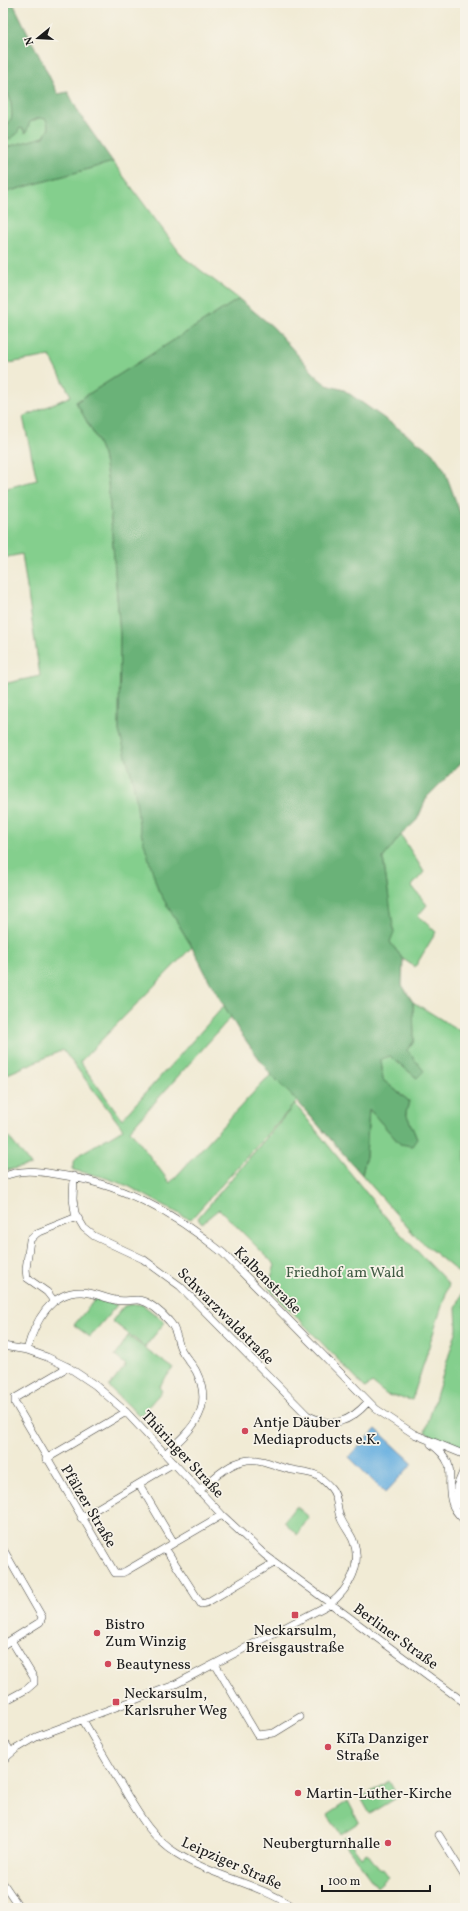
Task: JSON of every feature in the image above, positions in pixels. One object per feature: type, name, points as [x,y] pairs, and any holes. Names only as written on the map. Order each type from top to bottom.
[{"type":"street","name":"Kalbenstraße","points":[[3,1177],[28,1171],[74,1176],[110,1186],[144,1200],[194,1230],[222,1253],[264,1293],[368,1402],[387,1418],[424,1439],[464,1455]]},
{"type":"street","name":"Schwarzwaldstraße","points":[[74,1176],[73,1199],[77,1217],[88,1232],[143,1259],[184,1289],[307,1415],[322,1422],[344,1420],[354,1416],[368,1402]]},
{"type":"street","points":[[54,1301],[47,1292],[27,1278],[26,1269],[28,1244],[37,1233],[77,1217]]},
{"type":"street","points":[[26,1350],[32,1329],[37,1320],[54,1301],[67,1295],[81,1292],[97,1294],[114,1300],[142,1301],[169,1320],[175,1328],[181,1350],[199,1378],[203,1399],[197,1420],[189,1432],[166,1454]]},
{"type":"street","name":"Thüringer Straße","points":[[3,1346],[26,1350],[47,1357],[68,1367],[95,1385],[126,1412],[240,1533],[274,1563],[330,1604]]},
{"type":"street","name":"Pfälzer Straße","points":[[68,1367],[15,1400],[18,1411],[115,1573],[122,1573],[222,1515]]},
{"type":"street","points":[[46,1458],[126,1412]]},
{"type":"street","points":[[424,1439],[438,1449],[446,1460],[451,1473],[452,1504],[464,1520]]},
{"type":"street","points":[[3,1760],[11,1752],[36,1737],[172,1686],[330,1604],[339,1597],[353,1577],[356,1557],[353,1540],[338,1512],[335,1494],[321,1479],[308,1471],[288,1469],[255,1460],[229,1467],[199,1491]]},
{"type":"street","points":[[81,1518],[174,1463]]},
{"type":"street","points":[[464,1520],[457,1507],[456,1493],[465,1467]]},
{"type":"street","points":[[139,1484],[174,1543]]},
{"type":"street","points":[[165,1548],[201,1604],[206,1603],[274,1563]]},
{"type":"street","points":[[3,1549],[42,1617],[40,1622],[3,1645]]},
{"type":"street","name":"Berliner Straße","points":[[330,1604],[465,1703]]},
{"type":"street","points":[[3,1702],[27,1689],[34,1683],[34,1678],[11,1640]]},
{"type":"street","points":[[215,1664],[257,1736],[274,1733],[300,1717]]},
{"type":"street","name":"Leipziger Straße","points":[[83,1720],[143,1822],[160,1841],[176,1854],[259,1888],[280,1898],[294,1908]]},
{"type":"street","points":[[3,1740],[11,1752]]},
{"type":"street","points":[[439,1835],[465,1877]]},
{"type":"street","points":[[3,1883],[15,1906]]},
{"type":"green space","points":[[3,3],[13,3],[58,94],[68,92],[80,115],[113,162],[3,193],[3,148],[44,137],[49,128],[46,119],[39,118],[30,122],[26,133],[22,128],[19,129],[17,134],[10,139],[6,137],[4,131],[12,117],[11,101],[3,82]]},
{"type":"green space","points":[[3,82],[11,101],[12,117],[4,131],[22,128],[25,133],[30,122],[39,117],[46,119],[49,128],[44,137],[3,148]]},
{"type":"green space","points":[[113,162],[183,257],[239,299],[76,402],[96,438],[103,455],[108,482],[120,635],[119,731],[132,777],[158,890],[192,947],[80,1062],[122,1119],[224,1006],[231,1017],[130,1130],[170,1183],[271,1075],[297,1101],[191,1219],[128,1186],[103,1177],[73,1170],[73,1162],[80,1154],[123,1129],[63,1050],[3,1076],[3,684],[40,676],[22,554],[3,558],[3,489],[37,480],[23,417],[71,396],[50,356],[3,364],[3,193]]},
{"type":"green space","points":[[239,299],[273,327],[319,379],[327,385],[344,390],[432,452],[444,469],[465,526],[465,756],[462,762],[427,797],[417,820],[401,835],[383,858],[394,932],[390,942],[403,959],[402,985],[413,1002],[414,1041],[407,1050],[424,1071],[417,1078],[390,1056],[381,1059],[383,1080],[409,1101],[406,1113],[417,1139],[412,1146],[400,1144],[369,1109],[366,1156],[362,1175],[297,1101],[271,1075],[239,1031],[158,890],[139,826],[132,777],[119,731],[120,635],[108,482],[103,455],[96,438],[76,402]]},
{"type":"green space","points":[[401,835],[424,872],[412,886],[427,905],[418,916],[436,932],[415,967],[403,959],[390,942],[388,892],[383,858]]},
{"type":"green space","points":[[413,1002],[465,1034],[465,1278],[418,1239],[362,1175],[366,1156],[369,1109],[400,1144],[417,1139],[406,1113],[409,1101],[383,1080],[381,1059],[390,1056],[417,1078],[407,1050],[414,1041]]},
{"type":"green space","name":"Friedhof am Wald","points":[[295,1104],[393,1226],[449,1284],[412,1400],[387,1395],[372,1383],[365,1388],[268,1287],[275,1265],[219,1209],[202,1223],[198,1218]]},
{"type":"green space","points":[[3,1130],[31,1165],[3,1171]]},
{"type":"green space","points":[[465,1286],[465,1448],[444,1442],[425,1432],[457,1329],[456,1308]]},
{"type":"green space","points":[[96,1298],[117,1305],[90,1337],[74,1325]]},
{"type":"green space","points":[[136,1304],[143,1305],[165,1322],[145,1347],[112,1321],[124,1306]]},
{"type":"green space","points":[[128,1336],[173,1368],[159,1387],[162,1391],[140,1416],[109,1387],[126,1365],[115,1356]]},
{"type":"green space","points":[[296,1506],[309,1517],[297,1535],[284,1521]]},
{"type":"green space","points":[[389,1781],[398,1797],[370,1814],[361,1798]]},
{"type":"green space","points":[[348,1801],[359,1822],[341,1834],[327,1815]]},
{"type":"green space","points":[[346,1837],[361,1857],[367,1853],[380,1870],[382,1869],[388,1877],[377,1887],[342,1840]]},
{"type":"water","points":[[376,1429],[413,1463],[385,1493],[349,1457]]},
{"type":"place","name":"Antje Däuber Mediaproducts e.K.","points":[[245,1431]]},
{"type":"place","name":"Neckarsulm, Breisgaustraße","points":[[295,1615]]},
{"type":"place","name":"Bistro Zum Winzig","points":[[97,1633]]},
{"type":"place","name":"Beautyness","points":[[108,1664]]},
{"type":"place","name":"Neckarsulm, Karlsruher Weg","points":[[116,1702]]},
{"type":"place","name":"KiTa Danziger Straße","points":[[328,1747]]},
{"type":"place","name":"Martin-Luther-Kirche","points":[[298,1793]]},
{"type":"place","name":"Neubergturnhalle","points":[[388,1843]]}]
